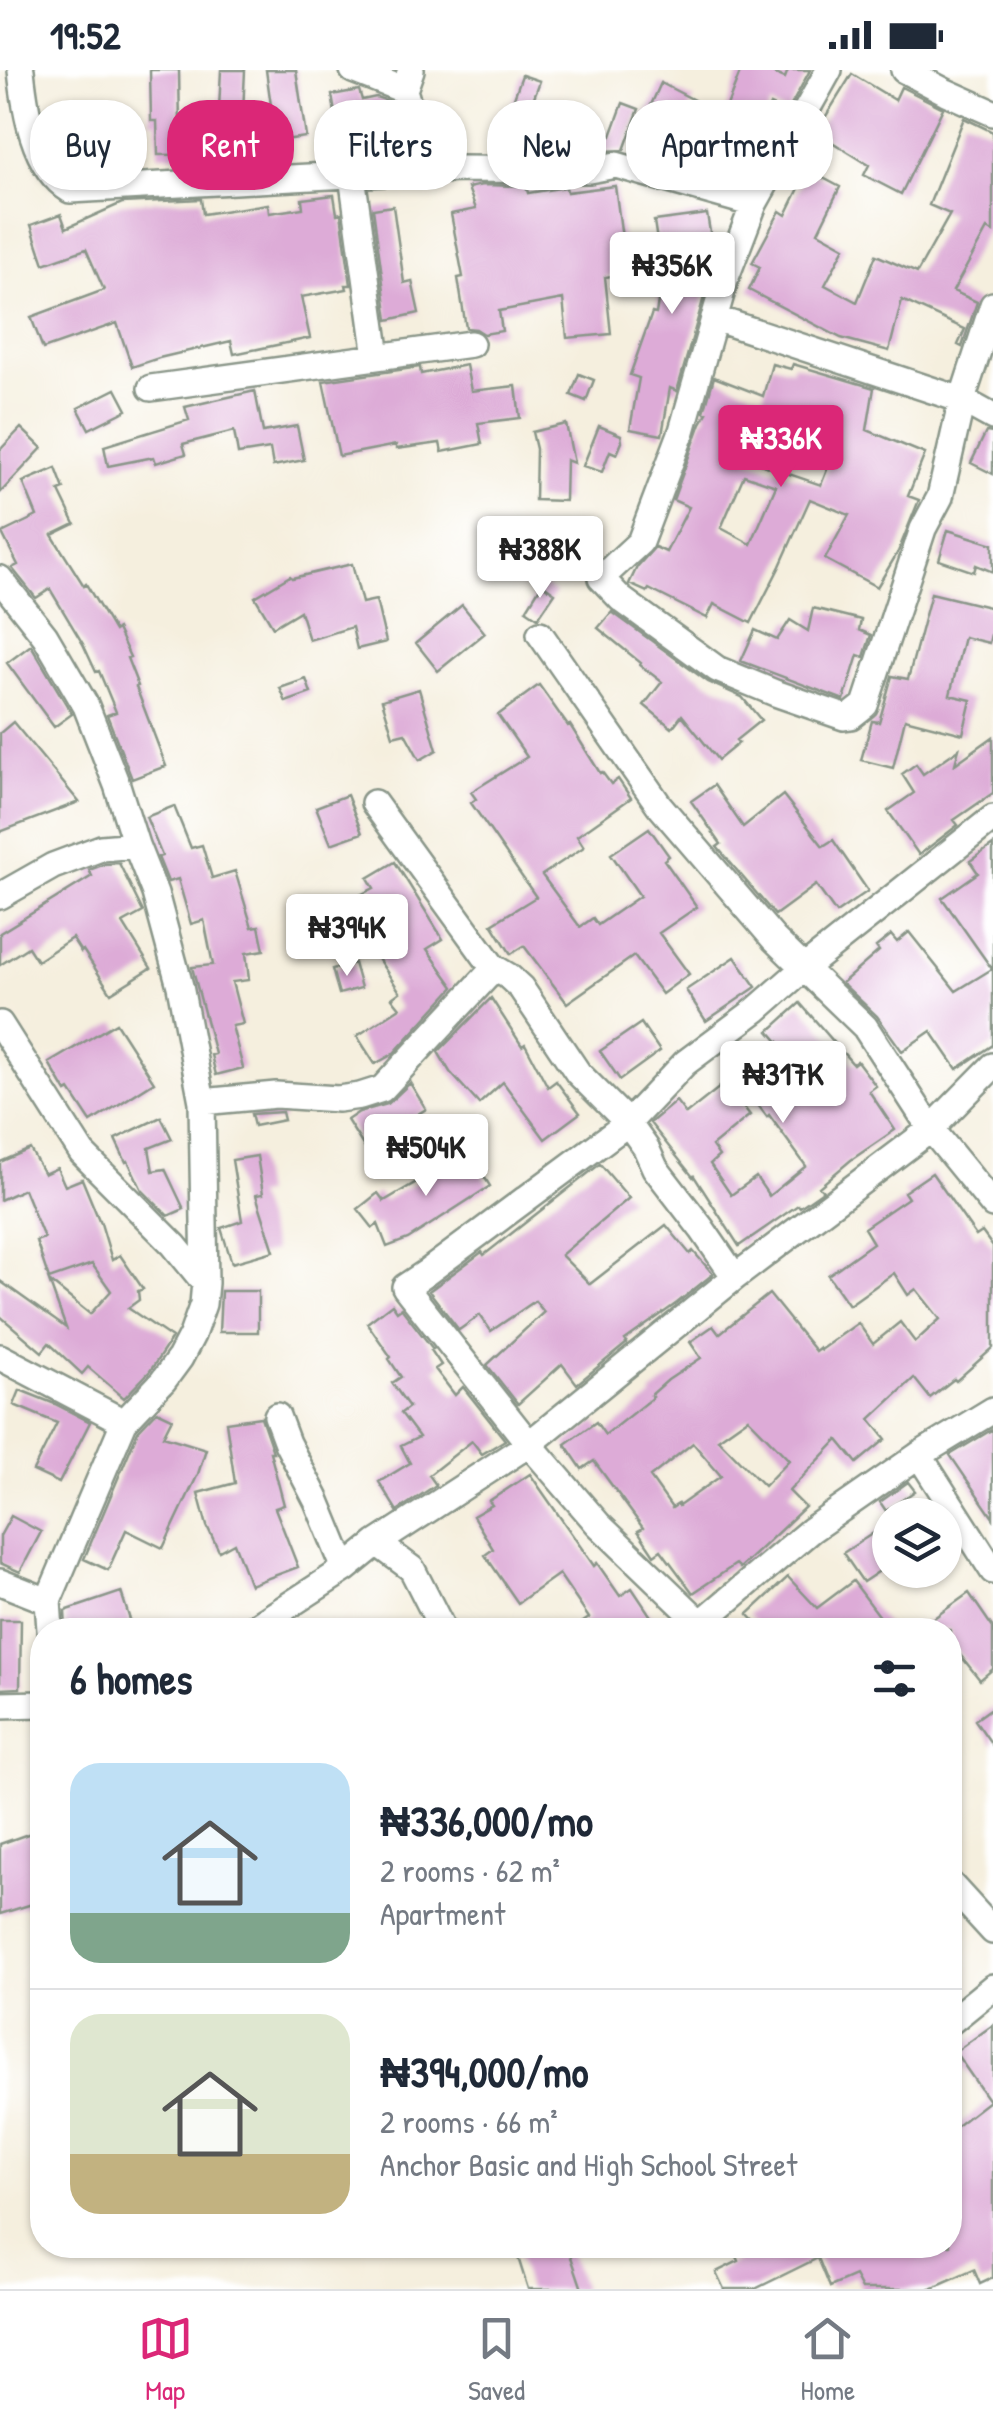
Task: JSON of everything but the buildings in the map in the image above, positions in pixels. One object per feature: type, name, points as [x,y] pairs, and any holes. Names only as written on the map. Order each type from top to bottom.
[{"type":"street","points":[[21,70],[25,105],[40,152],[54,176],[70,190],[314,177]]},
{"type":"street","points":[[353,70],[408,80]]},
{"type":"street","points":[[829,70],[754,204],[726,277],[682,431],[640,542],[600,578],[620,599],[717,668],[821,710],[851,716],[865,705],[923,529],[940,496],[962,400],[993,305]]},
{"type":"street","points":[[904,70],[993,113]]},
{"type":"street","points":[[467,168],[590,170],[616,164],[754,204]]},
{"type":"street","points":[[354,190],[377,357]]},
{"type":"street","points":[[714,318],[962,400],[993,416]]},
{"type":"street","points":[[151,388],[472,344]]},
{"type":"street","points":[[0,579],[44,636],[86,706],[118,785],[155,894],[180,986],[202,1102],[206,1283],[203,1304],[180,1358],[124,1422],[48,1601],[49,1618]]},
{"type":"street","points":[[540,634],[659,805],[774,940],[865,1027],[931,1129],[993,1205]]},
{"type":"street","points":[[374,803],[494,967],[521,988],[578,1073],[628,1123],[735,1278]]},
{"type":"street","points":[[696,1618],[598,1524],[405,1287],[628,1123],[685,1063],[991,823]]},
{"type":"street","points":[[0,896],[52,866],[102,848],[136,844]]},
{"type":"street","points":[[202,1102],[276,1095],[338,1099],[382,1089],[494,973],[494,967]]},
{"type":"street","points":[[0,1024],[82,1153],[174,1245],[206,1283]]},
{"type":"street","points":[[269,1618],[529,1444],[735,1278],[931,1129],[993,1066]]},
{"type":"street","points":[[0,1357],[124,1422]]},
{"type":"street","points":[[713,1618],[812,1530],[918,1455],[993,1410]]},
{"type":"street","points":[[276,1416],[318,1500],[345,1569]]},
{"type":"street","points":[[918,1455],[993,1571]]},
{"type":"street","points":[[376,1543],[412,1569],[436,1618]]},
{"type":"street","points":[[0,1582],[48,1601]]},
{"type":"street","points":[[0,1706],[30,1705]]},
{"type":"street","points":[[962,1897],[993,1931]]},
{"type":"street","points":[[962,2012],[993,1987]]}]
